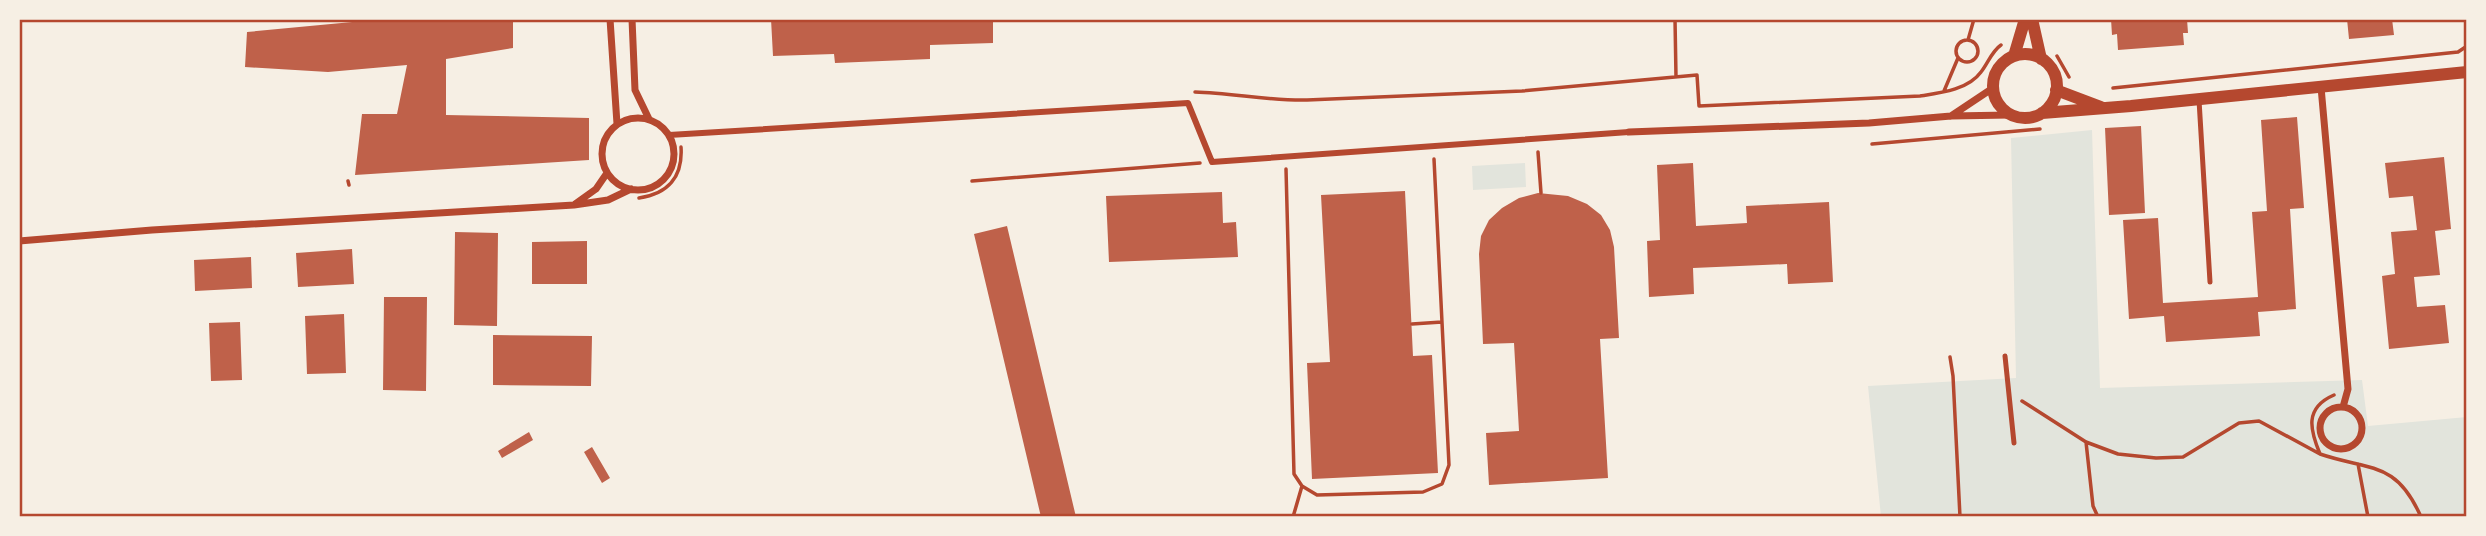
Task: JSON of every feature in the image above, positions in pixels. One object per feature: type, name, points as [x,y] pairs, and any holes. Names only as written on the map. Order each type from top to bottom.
[{"type":"street","points":[[610,19],[617,124]]},
{"type":"street","points":[[632,19],[635,90],[649,119]]},
{"type":"street","points":[[2014,56],[2025,19]]},
{"type":"street","points":[[2032,19],[2041,59]]},
{"type":"street","points":[[2010,115],[1997,101],[1993,88],[1997,69],[2014,56],[2028,54],[2041,59],[2053,71],[2056,79],[2054,99],[2042,113]]},
{"type":"street","points":[[669,135],[1188,103],[1212,162],[1629,132],[1869,123],[1951,116],[2030,117],[2042,113],[2467,72]]},
{"type":"street","points":[[2321,87],[2348,389],[2343,407]]},
{"type":"street","points":[[1951,116],[1993,88]]},
{"type":"street","points":[[2056,90],[2109,108]]},
{"type":"street","points":[[19,241],[152,229],[574,205],[608,200],[631,189],[654,187],[667,176],[673,165],[675,154],[669,135],[659,124],[649,119],[631,118],[617,124],[607,134],[603,145],[603,162],[607,173],[615,182],[631,189]]},
{"type":"street","points":[[574,205],[596,189],[607,173]]},
{"type":"street","points":[[2343,407],[2356,412],[2362,425],[2359,440],[2348,448],[2341,449],[2328,444],[2320,427],[2330,410],[2343,407]]},
{"type":"lane","points":[[2199,99],[2210,282]]},
{"type":"lane","points":[[2005,356],[2014,443]]},
{"type":"path","points":[[1675,19],[1676,78]]},
{"type":"path","points":[[1943,93],[1958,58],[1958,46],[1968,40],[1974,19]]},
{"type":"path","points":[[1958,58],[1968,62],[1978,54],[1978,48],[1968,40]]},
{"type":"path","points":[[1195,92],[1307,100],[1522,91],[1697,75],[1699,106],[1943,93],[1977,78],[1996,48],[2004,42]]},
{"type":"path","points":[[2106,88],[2458,52],[2467,46]]},
{"type":"path","points":[[2053,51],[2074,82]]},
{"type":"path","points":[[2109,108],[2113,88]]},
{"type":"path","points":[[1537,139],[1541,193]]},
{"type":"path","points":[[1286,157],[1294,474],[1302,486],[1317,495],[1423,492],[1442,484],[1450,465],[1434,146]]},
{"type":"path","points":[[972,181],[1212,162]]},
{"type":"path","points":[[1412,324],[1442,322]]},
{"type":"path","points":[[1950,357],[1960,517]]},
{"type":"path","points":[[2008,383],[2024,404],[2086,442],[2118,454],[2156,458],[2183,457],[2239,423],[2259,421],[2282,431],[2320,454],[2374,467],[2397,479],[2414,500],[2421,517]]},
{"type":"path","points":[[2320,454],[2311,433],[2312,415],[2324,400],[2348,389]]},
{"type":"path","points":[[2086,442],[2093,506],[2098,517]]},
{"type":"path","points":[[2358,464],[2368,517]]},
{"type":"path","points":[[1293,517],[1302,486]]},
{"type":"shaded area","points":[[2092,130],[2100,388],[2362,380],[2368,426],[2467,417],[2467,517],[1881,517],[1868,386],[2016,378],[2011,138]]},
{"type":"shaded area","points":[[1525,163],[1526,187],[1473,190],[1472,166]]},
{"type":"building","points":[[384,19],[513,19],[513,48],[446,59],[446,115],[589,118],[589,160],[355,175],[362,114],[397,114],[407,65],[328,72],[245,67],[247,32]]},
{"type":"building","points":[[771,19],[993,19],[993,43],[930,45],[930,59],[835,63],[834,54],[773,56]]},
{"type":"building","points":[[2111,19],[2187,19],[2188,33],[2183,33],[2184,45],[2118,50],[2117,34],[2112,35]]},
{"type":"building","points":[[2347,19],[2392,19],[2394,35],[2349,39]]},
{"type":"building","points":[[2297,117],[2304,208],[2290,209],[2296,309],[2258,312],[2260,336],[2166,342],[2164,316],[2129,319],[2123,220],[2158,218],[2163,303],[2258,297],[2252,212],[2267,211],[2261,120]]},
{"type":"building","points":[[2141,126],[2145,213],[2109,215],[2105,128]]},
{"type":"building","points":[[2444,157],[2451,229],[2435,231],[2440,275],[2414,277],[2417,307],[2445,305],[2449,343],[2389,349],[2382,276],[2395,274],[2391,232],[2417,230],[2413,196],[2389,198],[2385,163]]},
{"type":"building","points":[[1693,163],[1696,226],[1747,223],[1746,206],[1829,202],[1833,282],[1788,284],[1787,264],[1693,268],[1694,294],[1649,297],[1647,241],[1660,240],[1657,165]]},
{"type":"building","points":[[1405,191],[1413,356],[1432,355],[1438,473],[1312,479],[1307,363],[1330,362],[1321,195]]},
{"type":"building","points":[[1222,192],[1223,223],[1236,222],[1238,257],[1109,262],[1106,196]]},
{"type":"building","points":[[1538,193],[1568,196],[1587,204],[1601,215],[1610,230],[1614,247],[1619,338],[1600,339],[1608,478],[1489,485],[1486,433],[1519,431],[1514,343],[1483,344],[1479,254],[1481,236],[1489,220],[1502,208],[1519,198]]},
{"type":"building","points":[[1007,226],[1076,517],[1041,517],[974,234]]},
{"type":"building","points":[[455,232],[498,233],[497,326],[454,325]]},
{"type":"building","points":[[587,241],[587,284],[532,284],[532,242]]},
{"type":"building","points":[[352,249],[354,284],[298,287],[296,253]]},
{"type":"building","points":[[251,257],[252,288],[195,291],[194,260]]},
{"type":"building","points":[[384,297],[427,297],[426,391],[383,390]]},
{"type":"building","points":[[344,314],[346,373],[307,374],[305,316]]},
{"type":"building","points":[[240,322],[242,380],[211,381],[209,323]]},
{"type":"building","points":[[493,335],[592,336],[591,386],[493,385]]},
{"type":"building","points":[[529,432],[533,440],[502,458],[498,451]]},
{"type":"building","points":[[592,447],[610,478],[602,483],[584,452]]}]
